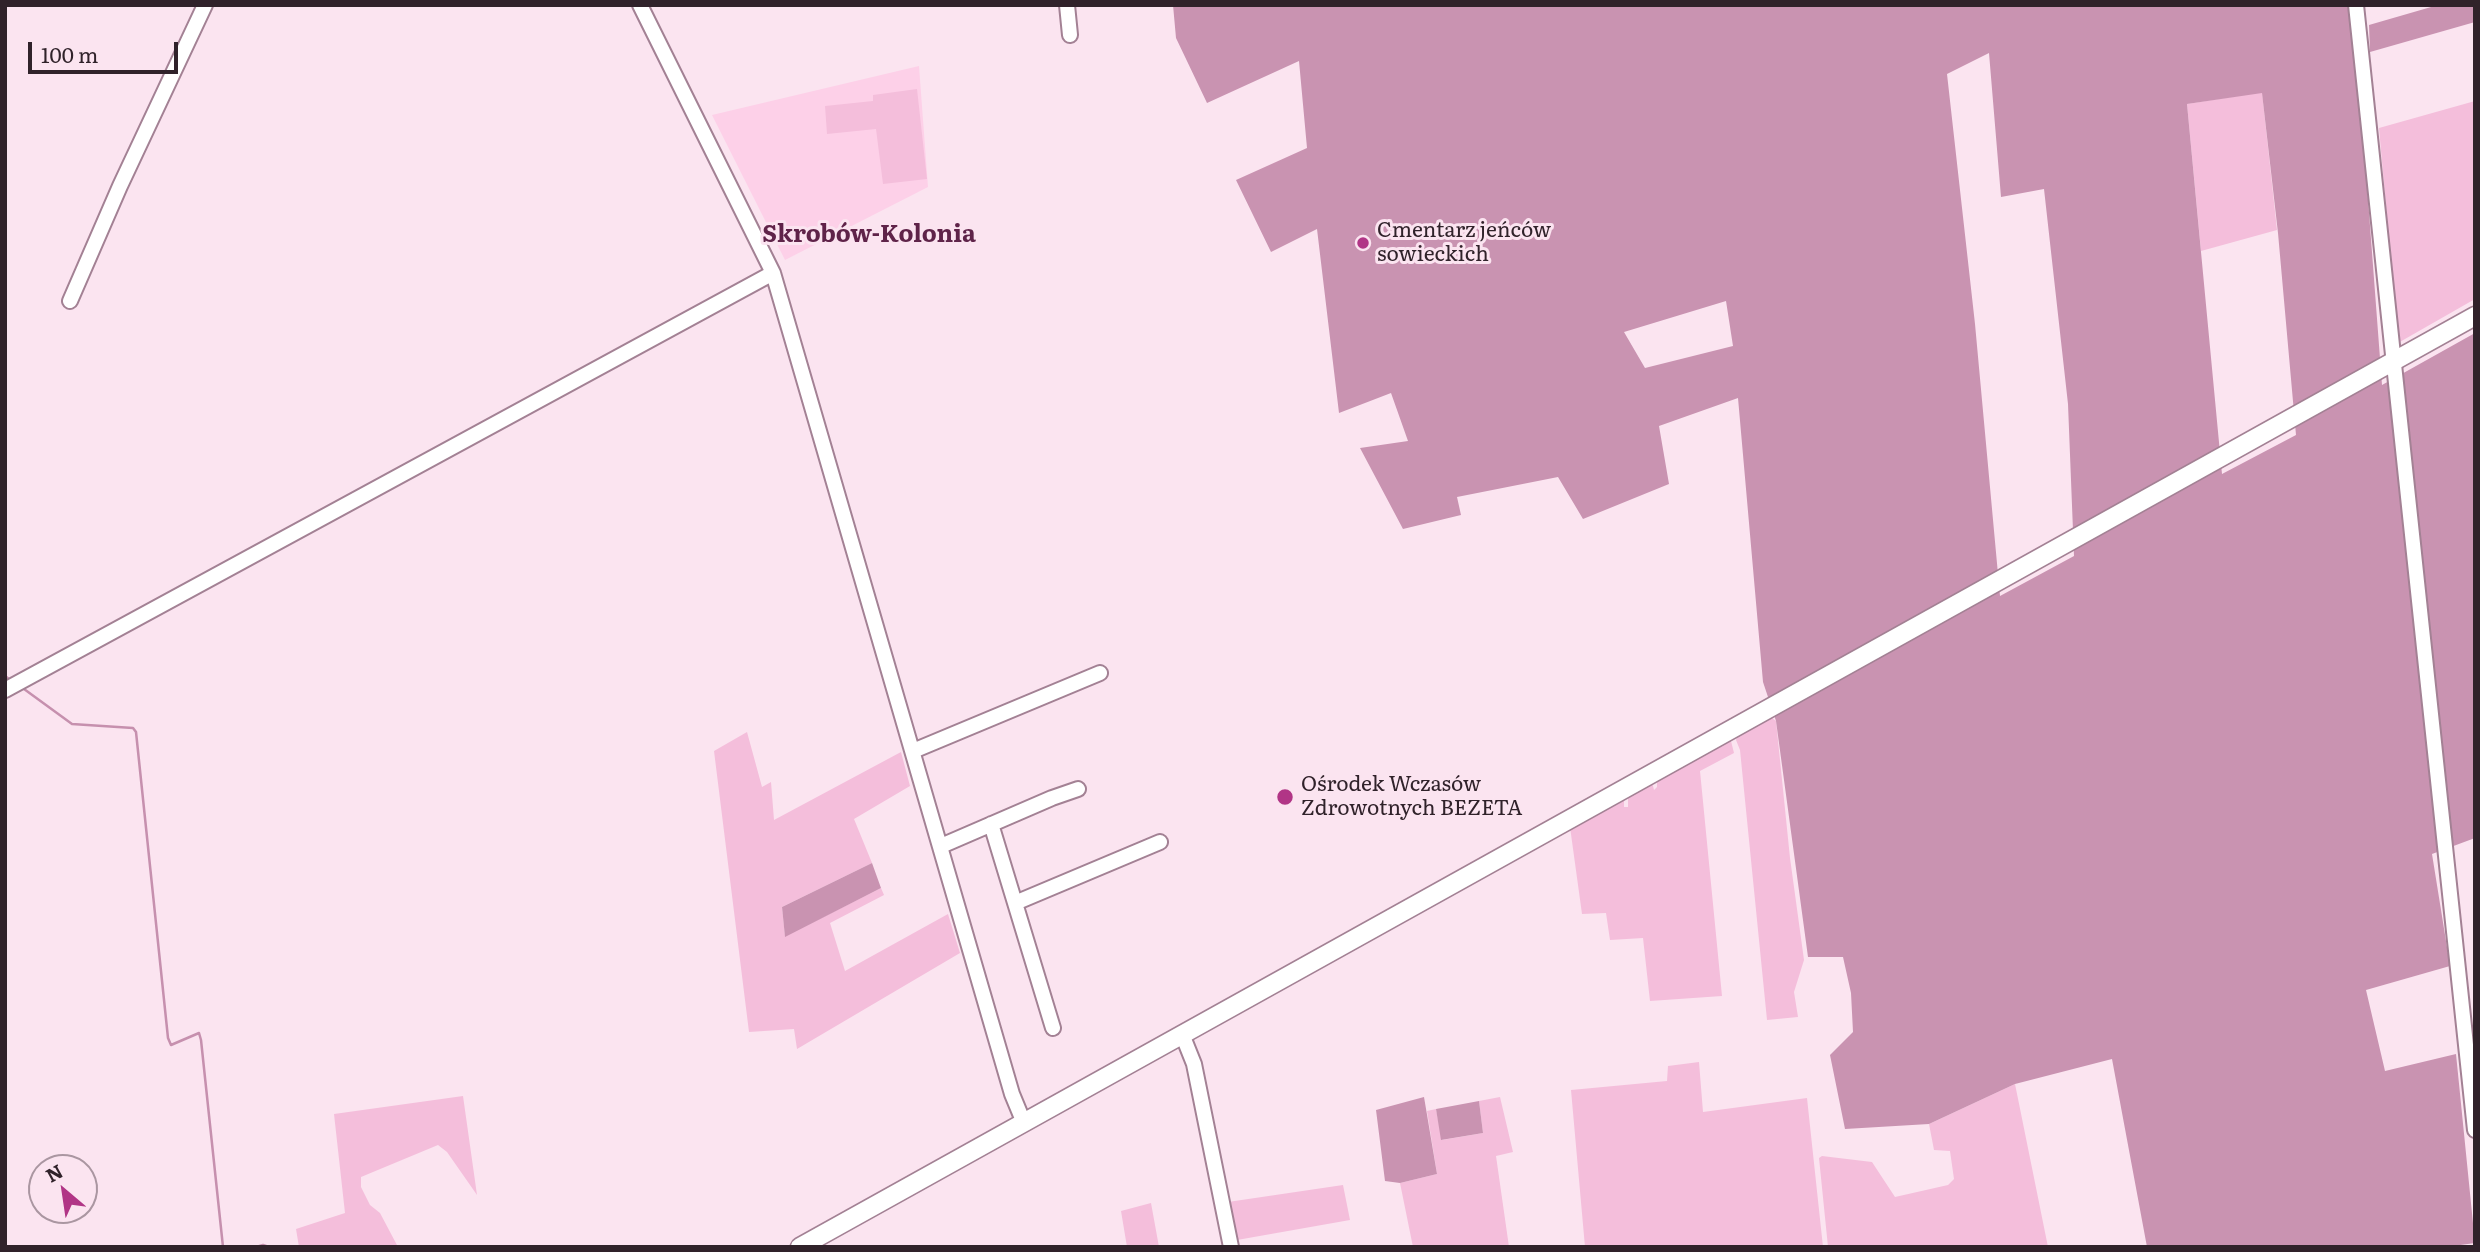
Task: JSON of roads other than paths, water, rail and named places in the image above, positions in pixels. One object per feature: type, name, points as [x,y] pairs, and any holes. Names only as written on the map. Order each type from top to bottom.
[{"type":"main road","points":[[806,1245],[2475,316]]},
{"type":"street","points":[[70,301],[120,186],[205,5]]},
{"type":"street","points":[[640,5],[773,273],[1015,1102],[1024,1123]]},
{"type":"street","points":[[1067,5],[1070,35]]},
{"type":"street","points":[[2356,5],[2427,683],[2471,1053],[2475,1130]]},
{"type":"street","points":[[5,690],[773,273]]},
{"type":"street","points":[[913,751],[1100,673]]},
{"type":"street","points":[[941,846],[1078,789]]},
{"type":"street","points":[[991,824],[1053,1028]]},
{"type":"street","points":[[1015,904],[1160,842]]},
{"type":"street","points":[[1182,1034],[1194,1064],[1231,1247]]},
{"type":"waterway","points":[[5,676],[9,679]]},
{"type":"waterway","points":[[24,689],[72,724],[133,728],[136,732],[168,1038],[171,1045],[199,1033],[201,1040],[223,1247]]},
{"type":"waterway","points":[[256,1247],[269,1247]]},
{"type":"place","name":"Cmentarz jeńców sowieckich","points":[[1363,243]]},
{"type":"place","name":"Ośrodek Wczasów Zdrowotnych BEZETA","points":[[1285,797]]},
{"type":"district","name":"Skrobów-Kolonia","points":[[869,235]]}]
